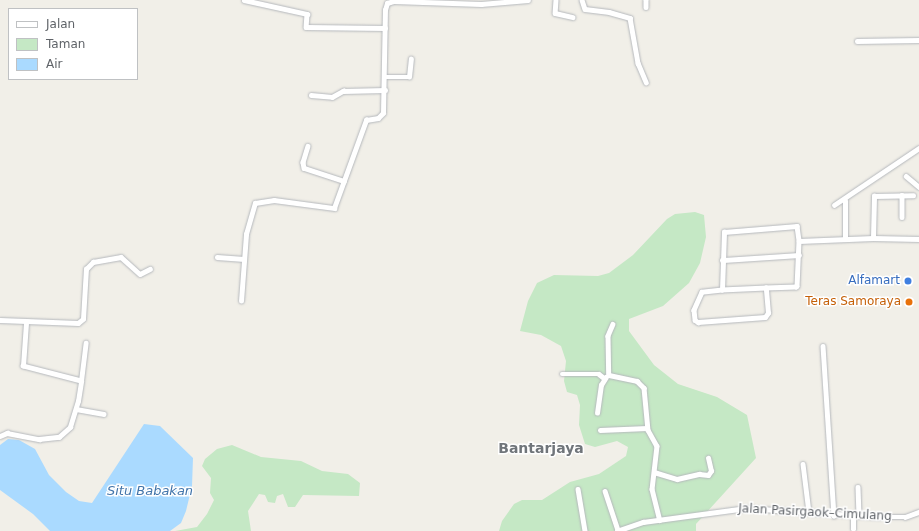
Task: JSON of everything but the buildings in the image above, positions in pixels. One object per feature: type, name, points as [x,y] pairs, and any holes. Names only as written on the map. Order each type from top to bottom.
[{"type":"street","points":[[244,0],[307,14],[306,27],[385,28]]},
{"type":"street","points":[[241,301],[246,234],[255,203],[274,200],[334,208],[366,120],[378,118],[383,113],[385,90],[385,7],[392,1],[508,3],[528,0]]},
{"type":"street","points":[[556,0],[555,13],[573,17]]},
{"type":"street","points":[[582,0],[585,9],[609,12],[630,18],[638,63],[646,82]]},
{"type":"street","points":[[646,0],[646,7]]},
{"type":"street","points":[[858,41],[919,40]]},
{"type":"street","points":[[385,78],[409,77],[411,59]]},
{"type":"street","points":[[311,95],[332,97],[343,91],[385,90]]},
{"type":"street","points":[[308,146],[303,162],[304,168],[344,181]]},
{"type":"street","points":[[834,205],[919,148]]},
{"type":"street","points":[[906,176],[919,187]]},
{"type":"street","points":[[902,195],[902,217]]},
{"type":"street","points":[[873,238],[873,197],[913,195]]},
{"type":"street","points":[[845,201],[845,239]]},
{"type":"street","points":[[722,290],[723,234],[725,231],[795,226],[798,228],[799,241],[797,286],[722,290],[701,293],[694,310],[695,320],[698,322],[765,317],[768,313],[766,288]]},
{"type":"street","points":[[799,241],[873,238],[919,239]]},
{"type":"street","points":[[722,260],[799,255]]},
{"type":"street","points":[[0,320],[26,323],[74,324],[82,321],[86,269],[93,262],[121,257],[140,274],[150,268]]},
{"type":"street","points":[[216,257],[244,259]]},
{"type":"street","points":[[26,323],[23,366],[81,381]]},
{"type":"street","points":[[609,375],[610,355],[608,336],[613,324]]},
{"type":"street","points":[[0,436],[7,432],[39,439],[55,439],[70,427],[76,409],[86,343]]},
{"type":"street","points":[[823,346],[834,516]]},
{"type":"street","points":[[562,374],[599,374],[604,378]]},
{"type":"street","points":[[597,413],[604,378],[609,375],[641,383],[645,394],[647,428],[657,446],[652,489],[660,520]]},
{"type":"street","points":[[76,409],[104,414]]},
{"type":"street","points":[[600,430],[647,428]]},
{"type":"street","points":[[654,472],[677,479],[699,474],[708,475],[711,471],[708,458]]},
{"type":"street","points":[[803,464],[809,512]]},
{"type":"street","points":[[853,529],[856,516],[858,486]]},
{"type":"street","points":[[578,489],[585,531]]},
{"type":"street","points":[[606,491],[617,530]]},
{"type":"street","name":"Jalan Pasirgaok–Cimulang","points":[[617,530],[660,520],[746,508],[809,512],[834,516],[905,517],[919,512]]},
{"type":"green space","points":[[695,212],[704,215],[706,237],[700,263],[689,283],[663,306],[629,319],[629,331],[654,365],[678,384],[717,397],[747,415],[756,458],[696,524],[696,531],[499,531],[502,521],[514,504],[522,500],[542,500],[570,482],[599,474],[626,456],[628,447],[617,441],[595,447],[585,444],[579,425],[580,405],[577,395],[567,392],[564,381],[566,361],[561,346],[541,335],[520,331],[528,301],[537,283],[554,275],[598,276],[609,273],[633,255],[667,219],[675,214]]},
{"type":"green space","points":[[232,445],[261,457],[301,461],[322,471],[348,474],[360,483],[359,496],[303,495],[295,507],[288,507],[283,494],[277,496],[275,503],[268,502],[265,495],[259,494],[248,511],[251,531],[175,531],[197,527],[207,514],[214,500],[210,493],[211,478],[202,466],[205,459],[217,449]]},
{"type":"water","name":"Situ Babakan","points":[[144,424],[160,426],[193,458],[192,486],[186,511],[181,523],[170,531],[50,531],[33,514],[0,490],[0,445],[8,439],[19,440],[35,449],[49,475],[66,492],[79,501],[92,503]]},
{"type":"place","name":"Alfamart","points":[[908,281]]},
{"type":"place","name":"Teras Samoraya","points":[[909,302]]},
{"type":"district","name":"Bantarjaya","points":[[541,448]]}]
